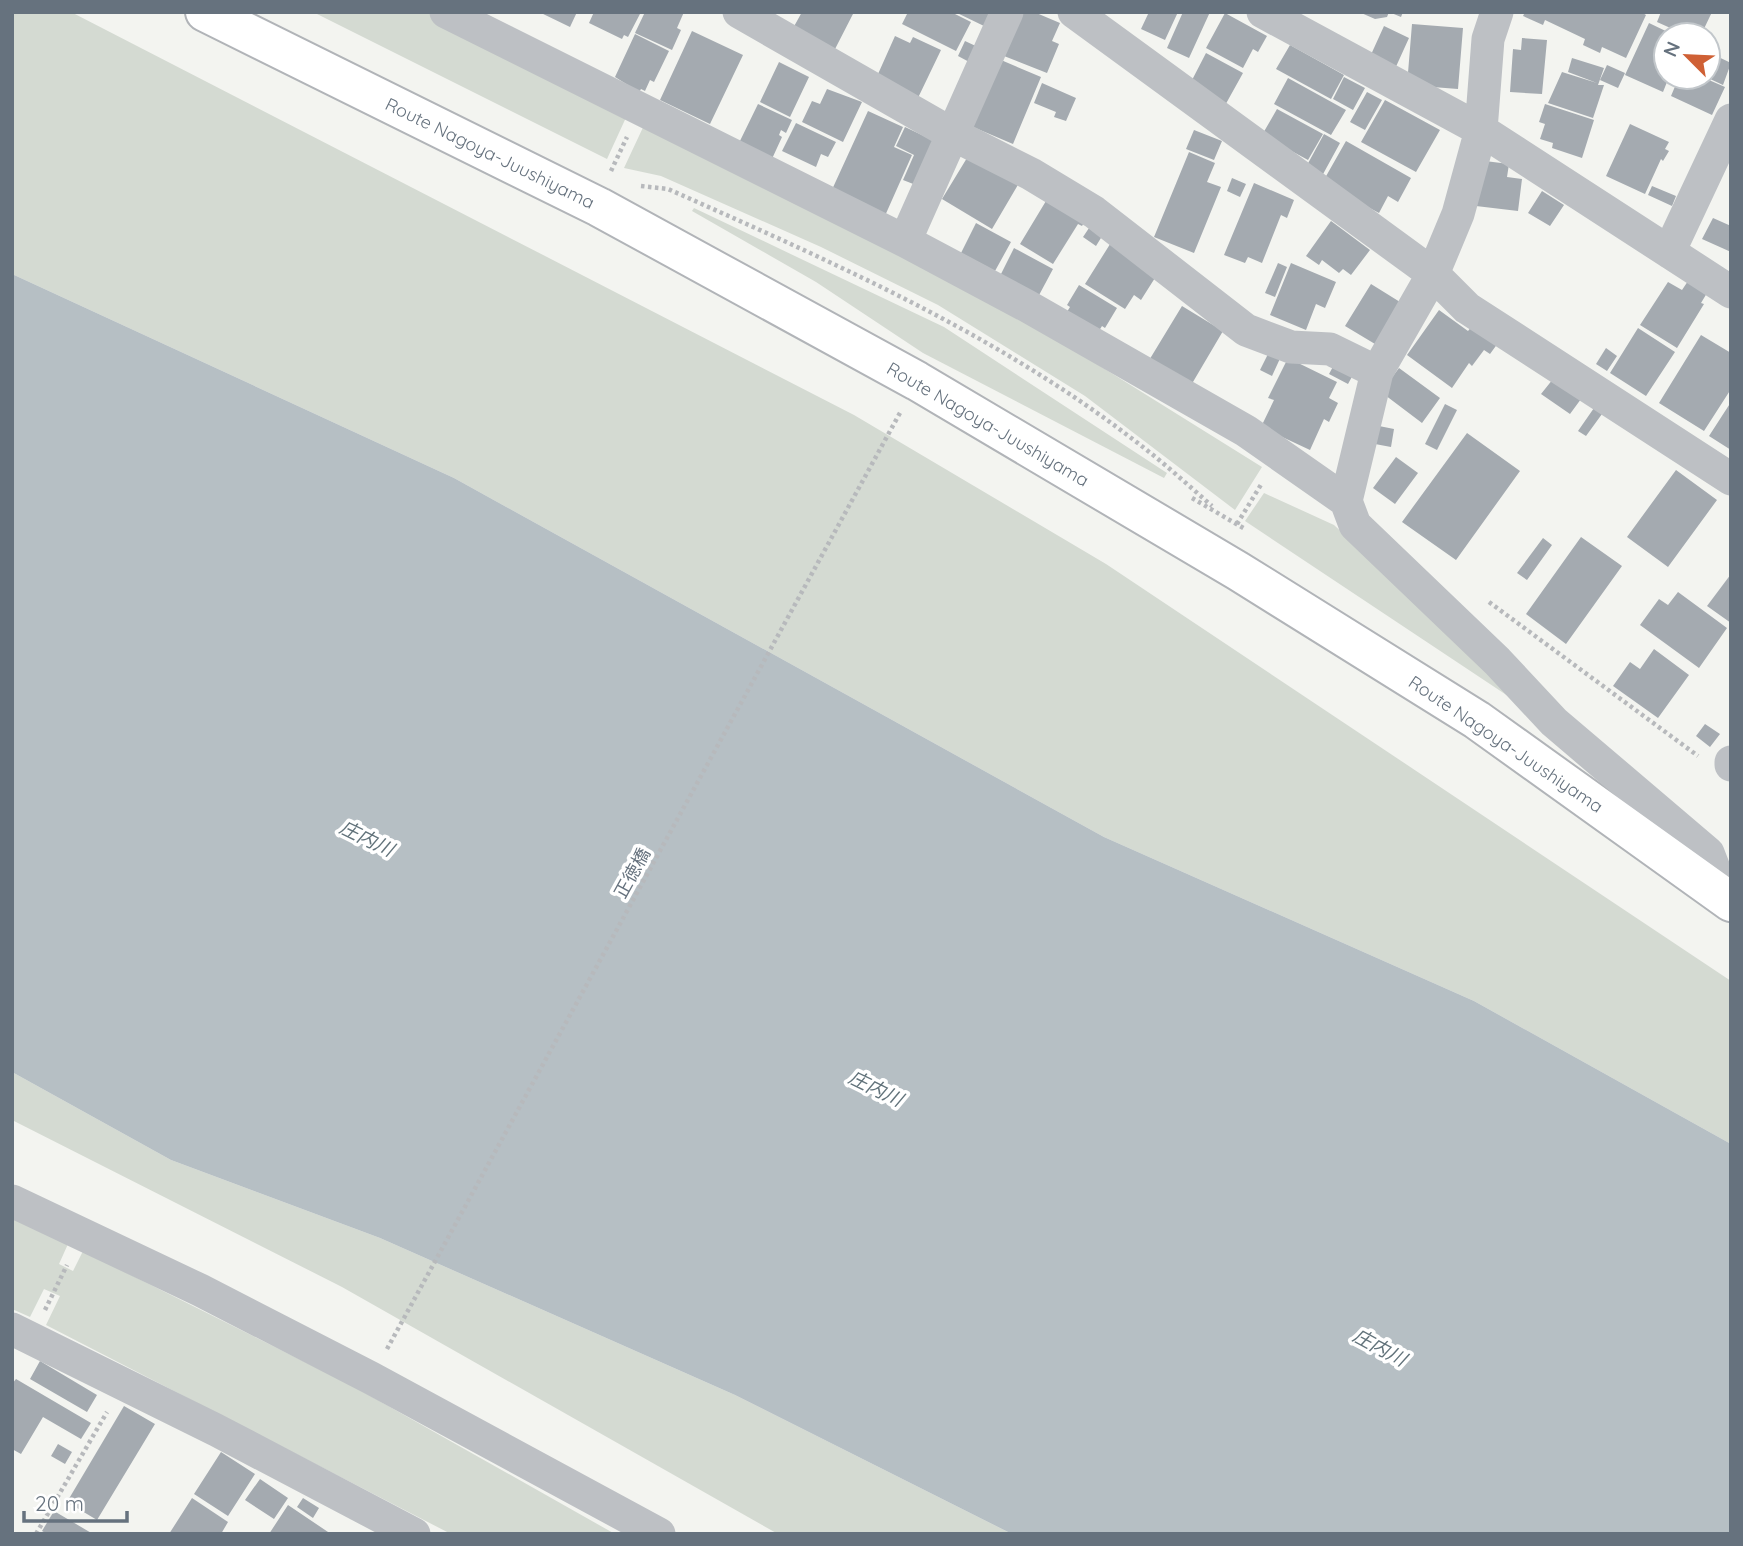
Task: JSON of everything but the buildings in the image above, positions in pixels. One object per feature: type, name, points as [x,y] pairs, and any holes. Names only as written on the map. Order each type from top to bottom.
[{"type":"main road","name":"Route Nagoya-Juushiyama","points":[[205,12],[599,207],[917,382],[1238,571],[1477,720],[1728,900]]},
{"type":"street","points":[[446,12],[905,241],[1027,306],[1246,431],[1346,500]]},
{"type":"street","points":[[739,12],[954,135],[1031,174],[1094,212],[1247,330],[1292,347],[1330,349],[1377,372]]},
{"type":"street","points":[[905,241],[1007,12]]},
{"type":"street","points":[[1074,12],[1433,274],[1467,309],[1731,479]]},
{"type":"street","points":[[1263,12],[1481,130],[1731,292]]},
{"type":"street","points":[[1487,21],[1481,130],[1458,214],[1433,274],[1377,372],[1346,500],[1355,525],[1497,661],[1554,722],[1709,853],[1728,900]]},
{"type":"street","points":[[1669,252],[1731,120]]},
{"type":"street","points":[[12,1201],[200,1290],[371,1378],[659,1534]]},
{"type":"street","points":[[12,1329],[414,1534]]},
{"type":"path","points":[[639,185],[668,189],[823,258],[942,318],[1055,386],[1138,443],[1218,511]]},
{"type":"path","name":"正徳橋","points":[[371,1378],[917,382]]},
{"type":"path","points":[[1237,524],[1258,489]]},
{"type":"path","points":[[1485,599],[1697,756],[1730,764]]},
{"type":"path","points":[[53,1292],[65,1268]]},
{"type":"path","points":[[36,1534],[123,1384]]},
{"type":"shaded area","points":[[12,12],[71,12],[854,415],[1106,564],[1731,981],[1731,1144],[1474,1001],[1104,837],[454,478],[12,274]]},
{"type":"shaded area","points":[[313,12],[432,12],[629,111],[607,159]]},
{"type":"shaded area","points":[[646,121],[1023,318],[1262,467],[1235,510],[1085,396],[938,305],[821,247],[661,176],[624,168]]},
{"type":"shaded area","points":[[694,208],[944,327],[1167,473],[1164,478],[923,353],[816,282],[692,211]]},
{"type":"shaded area","points":[[1264,493],[1334,525],[1533,708],[1529,710],[1245,521]]},
{"type":"shaded area","points":[[12,1072],[171,1160],[380,1238],[735,1395],[1012,1534],[778,1534],[342,1287],[12,1120]]},
{"type":"shaded area","points":[[12,1217],[68,1244],[59,1264],[73,1271],[83,1251],[351,1385],[615,1534],[451,1534],[46,1325],[60,1296],[44,1289],[30,1317],[12,1309]]},
{"type":"water","name":"庄内川","points":[[12,274],[454,478],[1104,837],[1474,1001],[1731,1144],[1731,1534],[1012,1534],[735,1395],[380,1238],[171,1160],[12,1072]]}]
